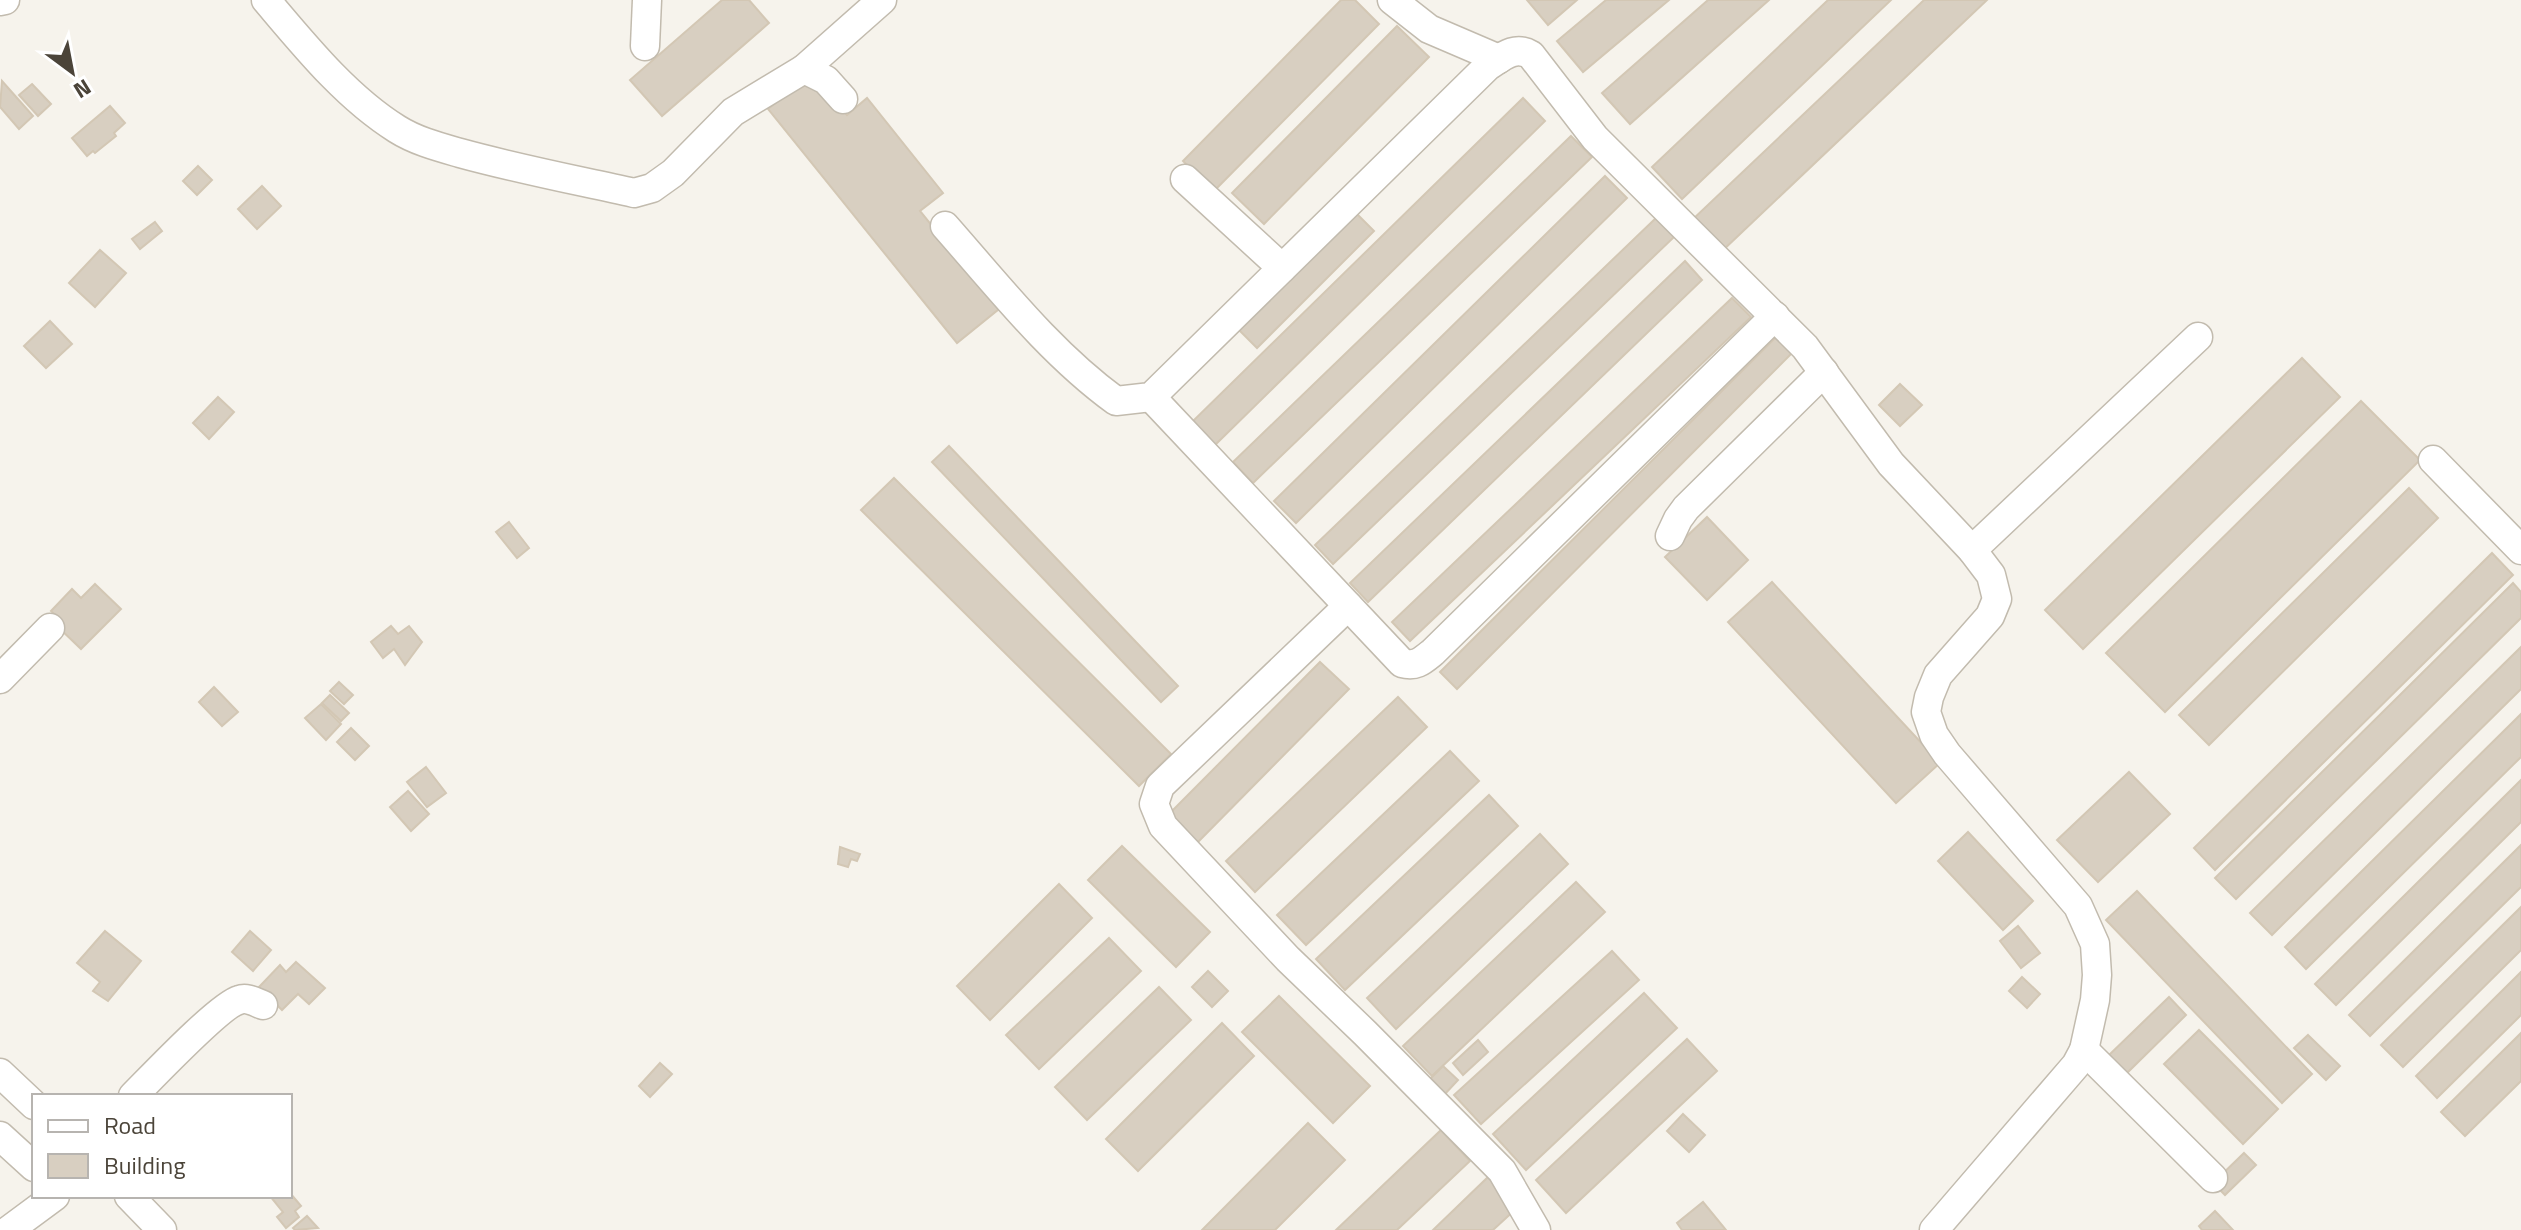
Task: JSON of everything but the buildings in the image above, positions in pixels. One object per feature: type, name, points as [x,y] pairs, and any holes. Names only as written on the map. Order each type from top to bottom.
[{"type":"street","points":[[266,0],[309,50],[364,104],[399,130],[433,145],[490,161],[634,193],[652,188],[673,173],[733,112],[804,69],[882,0]]},
{"type":"street","points":[[645,46],[647,0]]},
{"type":"street","points":[[1392,0],[1429,29],[1499,59]]},
{"type":"street","points":[[945,226],[1026,317],[1095,386],[1116,401],[1151,397],[1488,66],[1509,52],[1523,51],[1531,55],[1595,138],[1775,316],[1824,372],[1891,464],[1972,550],[1991,575],[1997,599],[1990,616],[1938,675],[1926,712],[1934,735],[1947,754],[2078,906],[2095,944],[2097,975],[2084,1050],[2051,1096],[1934,1230]]},
{"type":"street","points":[[804,69],[826,80],[843,99]]},
{"type":"street","points":[[1185,179],[1282,268]]},
{"type":"street","points":[[1151,397],[1402,663],[1411,666],[1420,663],[1775,316]]},
{"type":"street","points":[[1972,550],[2198,337]]},
{"type":"street","points":[[1670,536],[1686,508],[1824,372]]},
{"type":"street","points":[[2433,460],[2521,550]]},
{"type":"street","points":[[1348,606],[1160,786],[1154,804],[1157,816],[1187,854],[1278,949],[1502,1171],[1536,1230]]},
{"type":"street","points":[[0,679],[50,628]]},
{"type":"street","points":[[135,1094],[221,1012],[238,1000],[263,1005]]},
{"type":"street","points":[[2084,1050],[2213,1178]]},
{"type":"street","points":[[0,1073],[32,1103]]},
{"type":"street","points":[[0,1136],[32,1165]]},
{"type":"street","points":[[9,1230],[52,1198]]},
{"type":"street","points":[[131,1198],[162,1230]]}]
